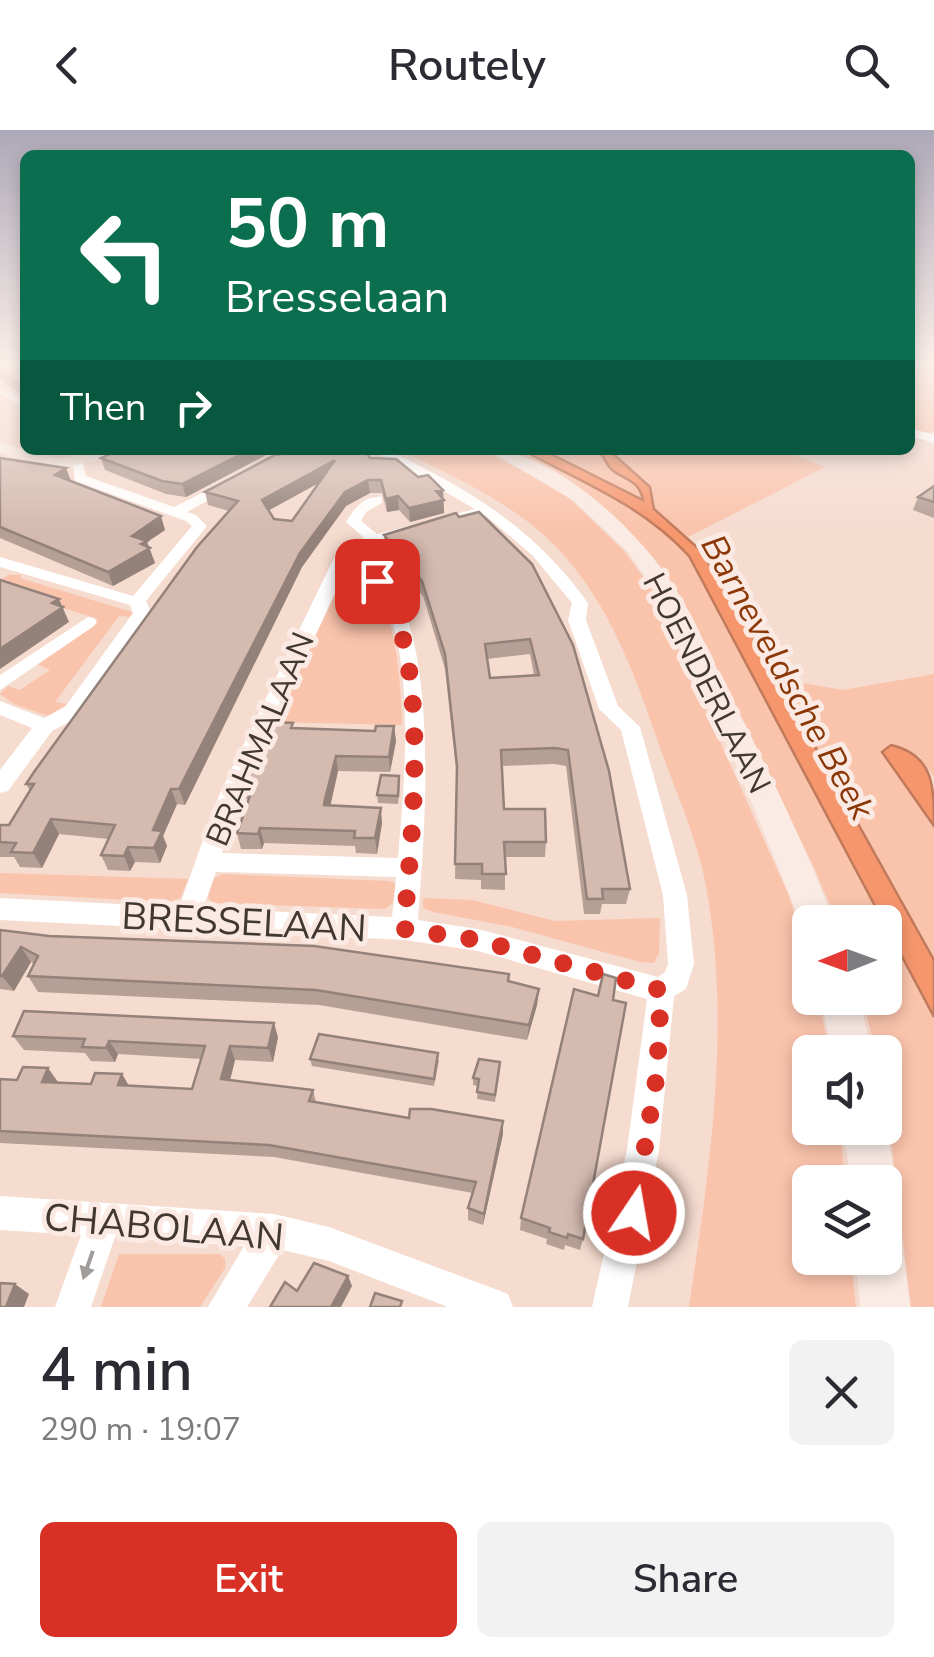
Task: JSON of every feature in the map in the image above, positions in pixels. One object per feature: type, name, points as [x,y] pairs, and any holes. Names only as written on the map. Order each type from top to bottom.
[{"type":"street","points":[[22,455],[50,464],[77,463],[103,455]]},
{"type":"street","points":[[387,455],[522,532],[562,575],[580,603],[577,620],[609,709],[630,727],[675,895],[680,964],[676,980],[661,990],[657,1074],[642,1182],[610,1307]]},
{"type":"street","name":"HOENDERLAAN","points":[[506,455],[581,496],[636,548],[664,588],[746,755],[810,905]]},
{"type":"street","points":[[77,463],[80,478],[175,512],[200,526],[138,601]]},
{"type":"street","points":[[175,512],[240,478]]},
{"type":"street","points":[[372,537],[353,522],[361,509],[376,500]]},
{"type":"street","name":"BRAHMALAAN","points":[[187,919],[231,793],[352,543],[486,510]]},
{"type":"street","points":[[340,562],[364,566],[392,601],[410,672],[413,805],[404,929]]},
{"type":"street","points":[[4,568],[138,601]]},
{"type":"street","points":[[0,785],[45,726],[72,712],[142,613],[138,601]]},
{"type":"street","points":[[0,684],[88,622]]},
{"type":"street","points":[[1,709],[45,726]]},
{"type":"street","name":"BRAHMALAAN","points":[[207,862],[409,868]]},
{"type":"street","name":"BRESSELAAN","points":[[0,908],[404,929],[478,940],[661,990]]},
{"type":"street","name":"CHABOLAAN","points":[[0,1214],[274,1231],[328,1244],[495,1307]]},
{"type":"street","points":[[74,1307],[103,1222]]},
{"type":"street","points":[[226,1307],[274,1231]]},
{"type":"street","points":[[882,1275],[885,1307]]},
{"type":"shaded area","points":[[915,419],[934,419],[934,431],[915,431]]},
{"type":"shaded area","points":[[410,455],[492,455],[564,493],[624,551],[653,591],[789,896],[792,1015],[822,1015],[826,1035],[792,1035],[792,1145],[842,1145],[843,1165],[792,1165],[792,1275],[853,1275],[856,1307],[689,1307],[711,1146],[718,1038],[713,930],[704,876],[695,841],[629,664],[606,616],[560,551],[506,506]]},
{"type":"shaded area","points":[[518,455],[532,455],[631,508],[689,556],[875,905],[830,905],[675,587],[621,525],[580,492]]},
{"type":"shaded area","points":[[532,455],[553,455],[643,500],[635,485],[612,470],[602,455],[615,455],[650,487],[654,509],[698,548],[730,594],[934,960],[934,1017],[902,957],[902,905],[874,905],[689,556],[631,508]]},
{"type":"shaded area","points":[[554,455],[602,455],[610,468],[639,486],[644,499]]},
{"type":"shaded area","points":[[615,455],[795,455],[825,467],[688,537],[654,509],[650,487]]},
{"type":"shaded area","points":[[351,567],[366,576],[387,612],[397,661],[402,725],[274,722],[344,570]]},
{"type":"shaded area","points":[[22,575],[20,578],[132,612],[132,617],[119,616],[55,702],[67,704],[48,716],[14,704],[0,694],[8,686],[20,690],[50,670],[37,664],[98,619],[0,588],[0,580]]},
{"type":"shaded area","points":[[934,674],[934,777],[919,756],[882,753],[934,826],[934,960],[774,678],[843,690]]},
{"type":"shaded area","points":[[891,745],[924,764],[932,785],[934,826],[882,752]]},
{"type":"shaded area","points":[[0,873],[188,879],[180,899],[166,902],[0,893]]},
{"type":"shaded area","points":[[223,874],[396,884],[393,903],[385,909],[213,903],[208,898],[214,878]]},
{"type":"shaded area","points":[[423,898],[472,900],[555,921],[660,918],[659,953],[654,963],[640,962],[512,927],[433,912],[423,908]]},
{"type":"shaded area","points":[[902,956],[934,1017],[934,1307],[911,1307],[902,1232],[902,1165],[894,1165],[892,1145],[902,1145],[902,1035],[872,1035],[866,1015],[902,1015]]},
{"type":"shaded area","points":[[119,1254],[220,1254],[225,1259],[225,1268],[200,1307],[101,1307]]},
{"type":"building","points":[[239,455],[182,484],[162,481],[101,458]]},
{"type":"building","points":[[275,455],[368,455],[396,459],[418,477],[428,475],[443,490],[436,491],[444,500],[409,508],[398,496],[386,499],[381,480],[368,480],[345,492],[300,553],[179,789],[171,789],[153,830],[162,831],[154,848],[128,847],[124,856],[101,855],[115,825],[51,819],[33,853],[11,852],[16,843],[0,842],[0,825],[9,825],[34,784],[26,784],[197,547],[238,501],[205,492]],"holes":[[[335,460],[292,521],[274,519],[262,500]]]},
{"type":"building","points":[[0,458],[66,468],[55,475],[161,516],[132,536],[147,541],[141,544],[150,548],[108,572],[0,527]]},
{"type":"building","points":[[934,486],[934,502],[918,497]]},
{"type":"building","points":[[479,512],[532,564],[573,645],[609,771],[630,889],[602,889],[603,899],[587,899],[568,750],[555,748],[501,750],[504,809],[545,809],[546,842],[504,842],[506,874],[482,874],[482,864],[455,864],[457,766],[445,654],[422,581],[384,535],[456,513],[459,517]],"holes":[[[530,639],[539,675],[490,678],[485,644]]]},
{"type":"building","points":[[0,580],[59,599],[52,603],[63,607],[0,649]]},
{"type":"building","points":[[275,722],[293,723],[291,728],[375,731],[376,726],[394,726],[389,757],[336,756],[325,799],[324,805],[381,808],[375,838],[354,838],[355,831],[260,828],[258,834],[237,833],[254,784],[240,783],[264,733],[271,733]]},
{"type":"building","points":[[381,775],[399,776],[398,796],[377,795]]},
{"type":"building","points":[[0,930],[49,936],[314,946],[509,974],[508,981],[539,989],[529,1025],[316,990],[28,976],[38,956],[21,947],[0,976]]},
{"type":"building","points":[[603,974],[616,978],[613,1000],[626,1003],[583,1239],[568,1234],[567,1238],[521,1218],[574,989],[598,996]]},
{"type":"building","points":[[24,1011],[274,1023],[268,1048],[230,1046],[221,1079],[313,1090],[309,1101],[409,1118],[410,1109],[431,1109],[503,1121],[484,1214],[468,1208],[476,1182],[269,1145],[0,1131],[0,1079],[17,1080],[23,1067],[48,1068],[42,1082],[91,1084],[95,1073],[122,1074],[118,1085],[192,1089],[205,1046],[109,1041],[106,1048],[82,1047],[85,1039],[13,1036]]},
{"type":"building","points":[[319,1034],[438,1053],[434,1079],[310,1059]]},
{"type":"building","points":[[479,1059],[500,1062],[495,1095],[477,1092],[479,1079],[473,1078]]},
{"type":"building","points":[[314,1263],[348,1276],[331,1307],[270,1307],[285,1282],[297,1291]]},
{"type":"building","points":[[0,1283],[15,1284],[6,1307],[0,1307]]},
{"type":"building","points":[[375,1293],[402,1301],[400,1307],[370,1307]]},
{"type":"route","points":[[377,581],[392,601],[410,672],[413,805],[404,929],[478,940],[661,990],[657,1074],[634,1213]]},
{"type":"water label","name":"Barneveldsche Beek","points":[[788,677]]}]
